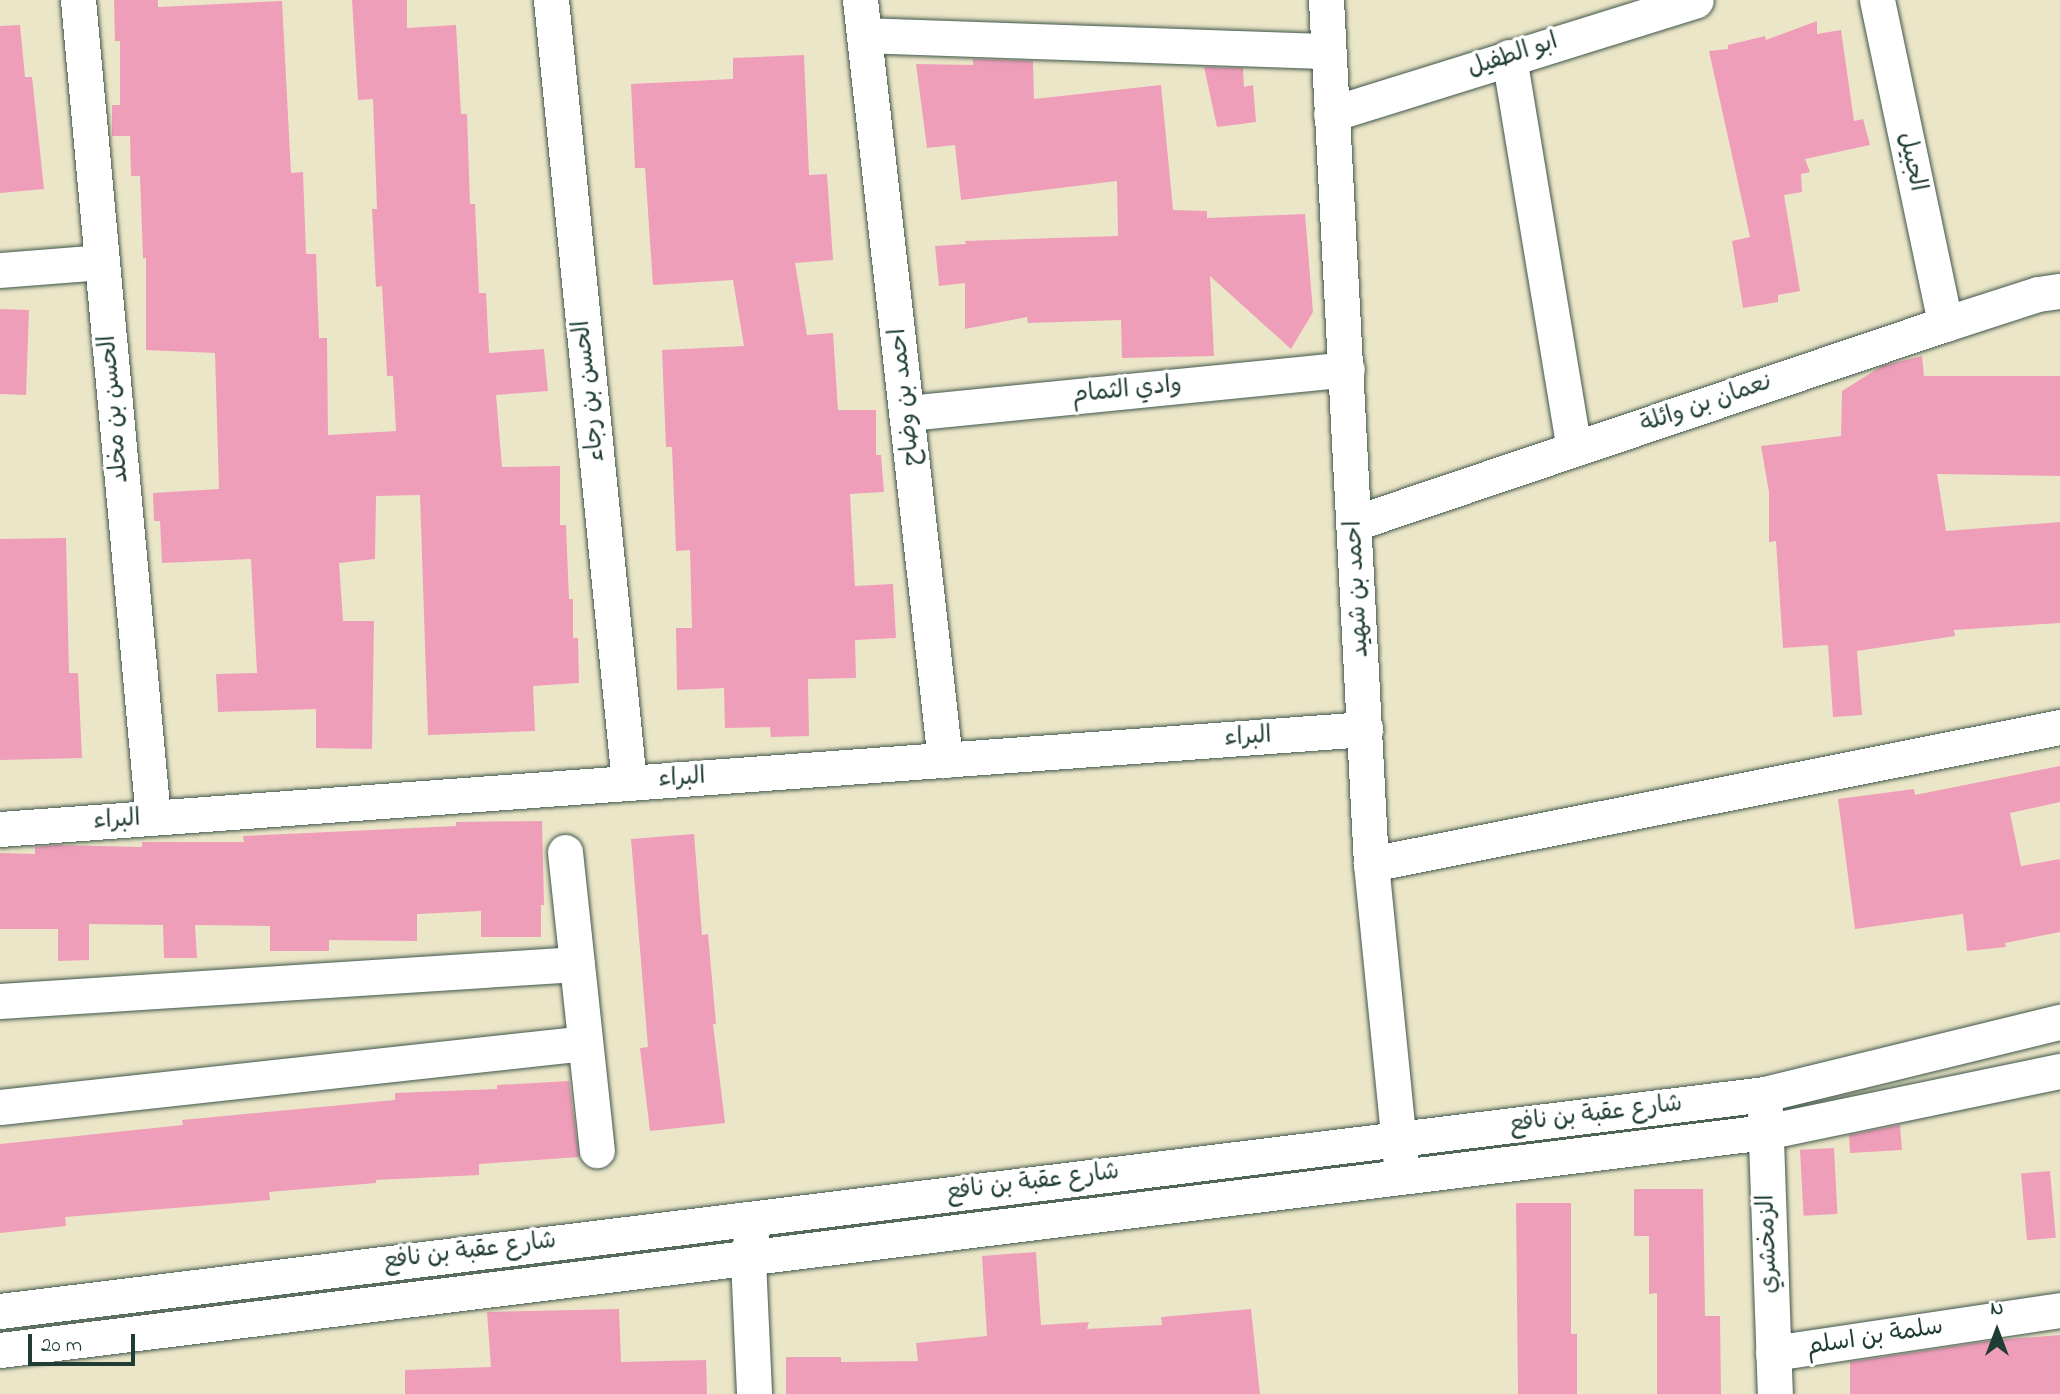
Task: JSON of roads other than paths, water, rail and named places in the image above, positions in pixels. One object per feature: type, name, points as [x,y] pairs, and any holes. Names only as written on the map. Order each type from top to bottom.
[{"type":"street","name":"الحسن بن مخلد","points":[[78,0],[153,818]]},
{"type":"street","name":"الحسن بن رجاء","points":[[551,0],[629,783]]},
{"type":"street","name":"احمد بن وضاح","points":[[860,0],[945,760]]},
{"type":"street","name":"احمد بن شهيد","points":[[1326,0],[1371,864],[1402,1176]]},
{"type":"street","name":"ابو الطفيل","points":[[1331,114],[1509,57],[1643,7],[1696,0]]},
{"type":"street","name":"الجبيل","points":[[1877,0],[1945,324]]},
{"type":"street","points":[[864,35],[1328,51]]},
{"type":"street","points":[[1509,57],[1574,449]]},
{"type":"street","points":[[0,270],[101,262]]},
{"type":"street","name":"نعمان بن وائلة","points":[[1355,523],[1945,324],[2038,294],[2060,291]]},
{"type":"street","name":"وادي الثمام","points":[[908,413],[1347,369]]},
{"type":"street","points":[[1371,864],[2060,727]]},
{"type":"street","name":"البراء","points":[[0,829],[1365,729]]},
{"type":"street","points":[[565,852],[597,1150]]},
{"type":"street","points":[[0,1001],[577,964]]},
{"type":"street","name":"شارع عقبة بن نافع","points":[[0,1311],[763,1215],[1764,1094],[2060,1022]]},
{"type":"street","points":[[0,1107],[585,1043]]},
{"type":"street","name":"شارع عقبة بن نافع","points":[[0,1350],[748,1260],[1765,1132],[2060,1071]]},
{"type":"street","name":"الزمخشري","points":[[1764,1094],[1775,1394]]},
{"type":"street","points":[[754,1394],[748,1260],[751,1236],[763,1215]]},
{"type":"street","name":"سلمة بن اسلم","points":[[1773,1353],[2060,1310]]}]
